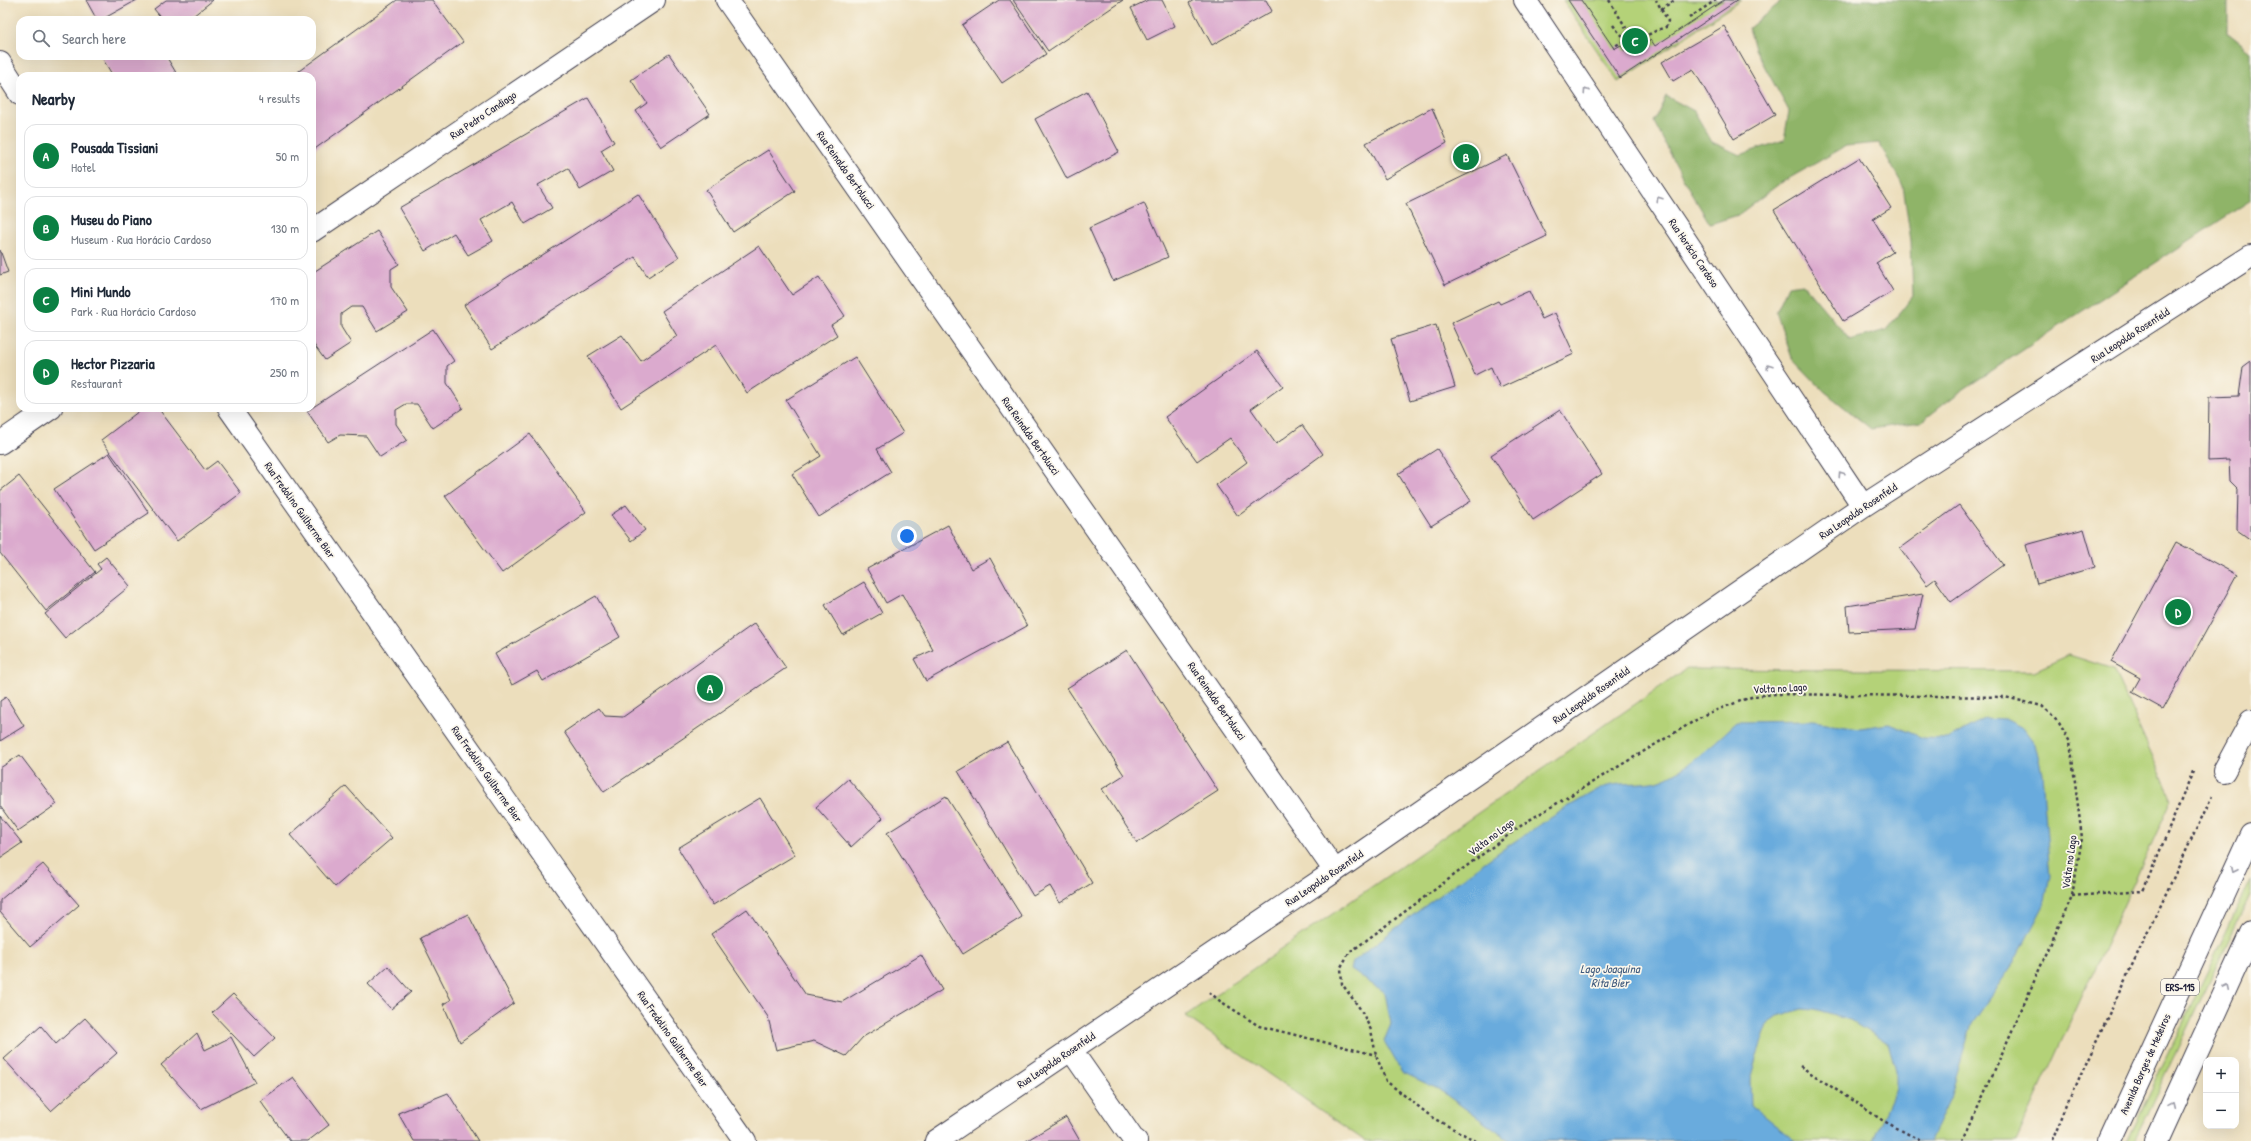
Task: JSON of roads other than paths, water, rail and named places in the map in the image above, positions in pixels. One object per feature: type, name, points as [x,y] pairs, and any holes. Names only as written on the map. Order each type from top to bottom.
[{"type":"street","name":"Rua Pedro Candiago","points":[[316,228],[654,0]]},
{"type":"street","name":"Rua Reinaldo Bertolucci","points":[[727,0],[1335,871]]},
{"type":"street","name":"Rua Horácio Cardoso","points":[[1525,0],[1863,506]]},
{"type":"street","points":[[0,63],[16,88]]},
{"type":"street","name":"Rua Leopoldo Rosenfeld","points":[[936,1141],[1335,871],[1863,506],[2251,256]]},
{"type":"street","points":[[0,443],[45,412]]},
{"type":"street","name":"Rua Fredolino Guilherme Bier","points":[[232,412],[745,1141]]},
{"type":"street","points":[[2224,771],[2251,721]]},
{"type":"street","name":"Avenida Borges de Medeiros","points":[[2110,1141],[2251,835]]},
{"type":"street","points":[[2156,1141],[2251,933]]},
{"type":"street","points":[[1071,1050],[1133,1139],[1136,1141]]},
{"type":"water","name":"Lago Joaquina Rita Bier","points":[[1985,718],[2005,719],[2023,728],[2035,744],[2042,773],[2050,877],[2044,905],[2013,964],[1972,1023],[1950,1098],[1930,1141],[1873,1141],[1896,1089],[1896,1070],[1888,1043],[1850,1020],[1814,1010],[1802,1009],[1777,1016],[1769,1022],[1750,1080],[1751,1105],[1796,1141],[1510,1141],[1438,1089],[1402,1072],[1384,1041],[1391,1024],[1385,993],[1351,970],[1353,961],[1471,872],[1532,830],[1595,791],[1612,785],[1646,783],[1663,779],[1692,762],[1737,722],[1813,721],[1860,728],[1889,724],[1923,738],[1948,739]]},
{"type":"place","name":"Mini Mundo","points":[[1635,41]]},
{"type":"place","name":"Museu do Piano","points":[[1466,157]]},
{"type":"place","name":"Hector Pizzaria","points":[[2178,612]]},
{"type":"place","name":"Pousada Tissiani","points":[[710,688]]}]
